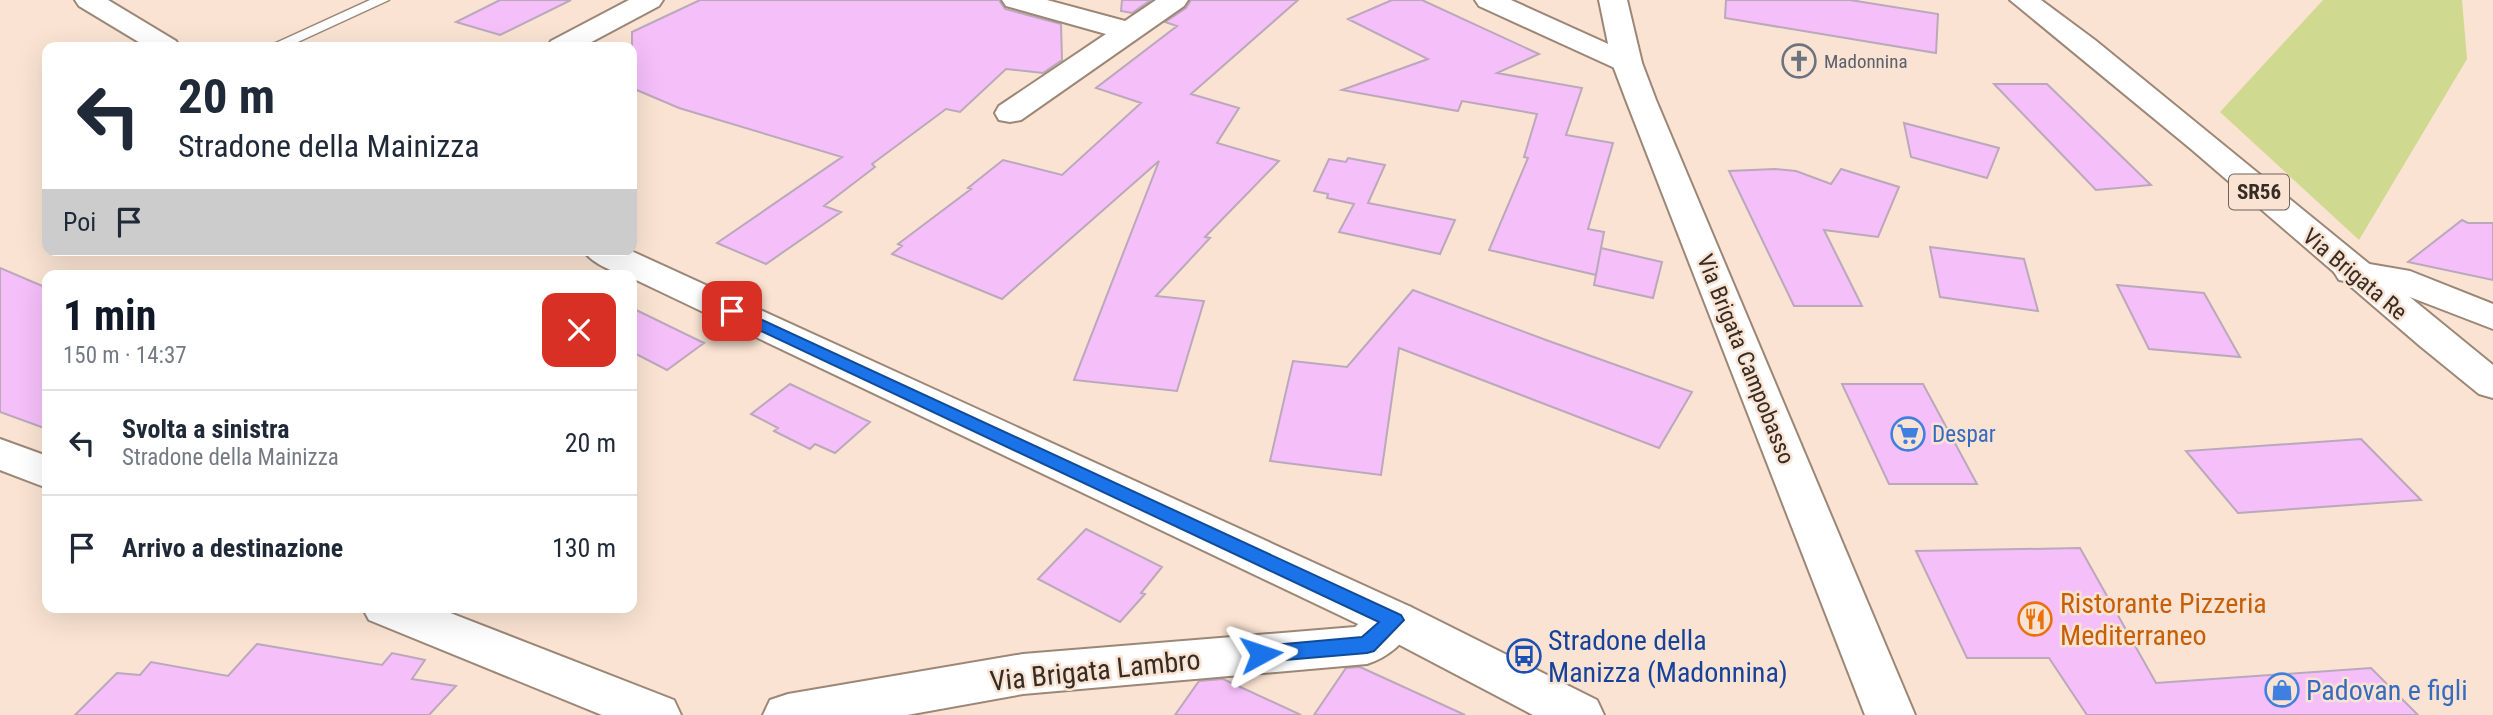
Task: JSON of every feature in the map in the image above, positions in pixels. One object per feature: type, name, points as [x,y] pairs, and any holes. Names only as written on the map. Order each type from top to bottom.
[{"type":"main road","points":[[89,0],[158,42]]},
{"type":"main road","points":[[570,42],[649,0]]},
{"type":"main road","points":[[1016,0],[1128,31]]},
{"type":"main road","points":[[1010,113],[1174,0]]},
{"type":"main road","points":[[1489,0],[1627,63]]},
{"type":"main road","name":"Via Brigata Campobasso","points":[[1613,0],[1627,63],[1890,715]]},
{"type":"main road","name":"Via Brigata Re","points":[[2024,0],[2090,48],[2352,272],[2493,386]]},
{"type":"main road","points":[[613,256],[1394,620],[1578,715]]},
{"type":"main road","points":[[2352,272],[2397,279],[2493,317]]},
{"type":"main road","points":[[0,454],[42,471]]},
{"type":"main road","points":[[400,613],[656,715]]},
{"type":"main road","name":"Via Brigata Lambro","points":[[788,715],[1023,674],[1367,645],[1394,620]]},
{"type":"lane","points":[[286,42],[382,0]]},
{"type":"green space","points":[[2323,0],[2462,0],[2467,59],[2359,240],[2220,112]]},
{"type":"building","points":[[500,0],[571,0],[500,35],[456,22]]},
{"type":"building","points":[[700,0],[999,0],[1005,9],[1061,24],[1062,60],[1043,73],[1006,69],[960,112],[946,109],[872,164],[875,167],[824,206],[841,212],[766,264],[717,243],[842,157],[679,108],[637,90],[637,42],[632,42],[632,32]]},
{"type":"building","points":[[1122,0],[1151,0],[1132,13],[1121,11]]},
{"type":"building","points":[[1191,0],[1298,0],[1191,94],[1239,108],[1217,143],[1279,161],[1205,237],[1210,238],[1156,296],[1204,301],[1177,391],[1074,380],[1159,161],[1002,299],[892,254],[902,246],[898,244],[971,189],[968,188],[1003,160],[1062,175],[1141,103],[1096,88],[1177,26],[1165,22],[1186,8]]},
{"type":"building","points":[[1392,0],[1422,0],[1539,54],[1497,73],[1582,88],[1566,135],[1613,143],[1588,229],[1604,232],[1596,275],[1489,250],[1528,158],[1524,157],[1537,114],[1462,101],[1458,111],[1342,90],[1428,59],[1348,19]]},
{"type":"building","points":[[1726,0],[1850,0],[1938,14],[1936,53],[1725,18]]},
{"type":"building","points":[[1994,84],[2047,84],[2151,185],[2096,190]]},
{"type":"building","points":[[1904,123],[1999,148],[1987,178],[1911,157]]},
{"type":"building","points":[[1348,158],[1385,165],[1368,203],[1455,220],[1440,254],[1339,232],[1354,204],[1327,198],[1328,194],[1314,191],[1329,159],[1346,162]]},
{"type":"building","points":[[1841,169],[1899,187],[1878,237],[1824,230],[1862,306],[1794,306],[1729,171],[1796,171],[1831,184]]},
{"type":"building","points":[[2462,220],[2468,223],[2493,223],[2493,280],[2408,262]]},
{"type":"building","points":[[1930,247],[2024,259],[2038,311],[1940,297]]},
{"type":"building","points":[[1601,248],[1662,262],[1653,298],[1594,285]]},
{"type":"building","points":[[0,268],[42,286],[42,427],[0,412]]},
{"type":"building","points":[[2117,285],[2204,293],[2240,357],[2149,349]]},
{"type":"building","points":[[1413,290],[1692,392],[1659,448],[1399,348],[1381,475],[1270,461],[1293,361],[1347,367]]},
{"type":"building","points":[[637,310],[704,343],[667,370],[637,355]]},
{"type":"building","points":[[790,384],[870,422],[835,453],[815,444],[810,449],[774,431],[778,428],[751,414]]},
{"type":"building","name":"Despar","points":[[1842,384],[1923,384],[1977,484],[1889,484]]},
{"type":"building","points":[[2361,439],[2421,500],[2238,513],[2186,451]]},
{"type":"building","points":[[1086,529],[1162,567],[1141,593],[1145,594],[1120,622],[1038,579]]},
{"type":"building","points":[[2080,548],[2156,683],[2371,668],[2418,715],[2087,715],[2049,658],[1967,658],[1916,551]]},
{"type":"building","points":[[257,644],[382,665],[392,653],[425,660],[412,679],[456,686],[429,715],[75,715],[117,673],[140,675],[151,662],[228,676]]},
{"type":"building","points":[[1360,667],[1465,715],[1314,715],[1346,668]]},
{"type":"building","points":[[1223,679],[1301,715],[1175,715],[1199,681]]},
{"type":"place","name":"Madonnina","points":[[1799,61]]},
{"type":"place","name":"Despar","points":[[1908,434]]},
{"type":"place","name":"Ristorante Pizzeria Mediterraneo","points":[[2035,619]]},
{"type":"place","name":"Stradone della Manizza (Madonnina)","points":[[1524,656]]},
{"type":"place","name":"Padovan e figli","points":[[2282,690]]},
{"type":"route","points":[[732,311],[1394,620],[1367,645],[1261,654]]}]
